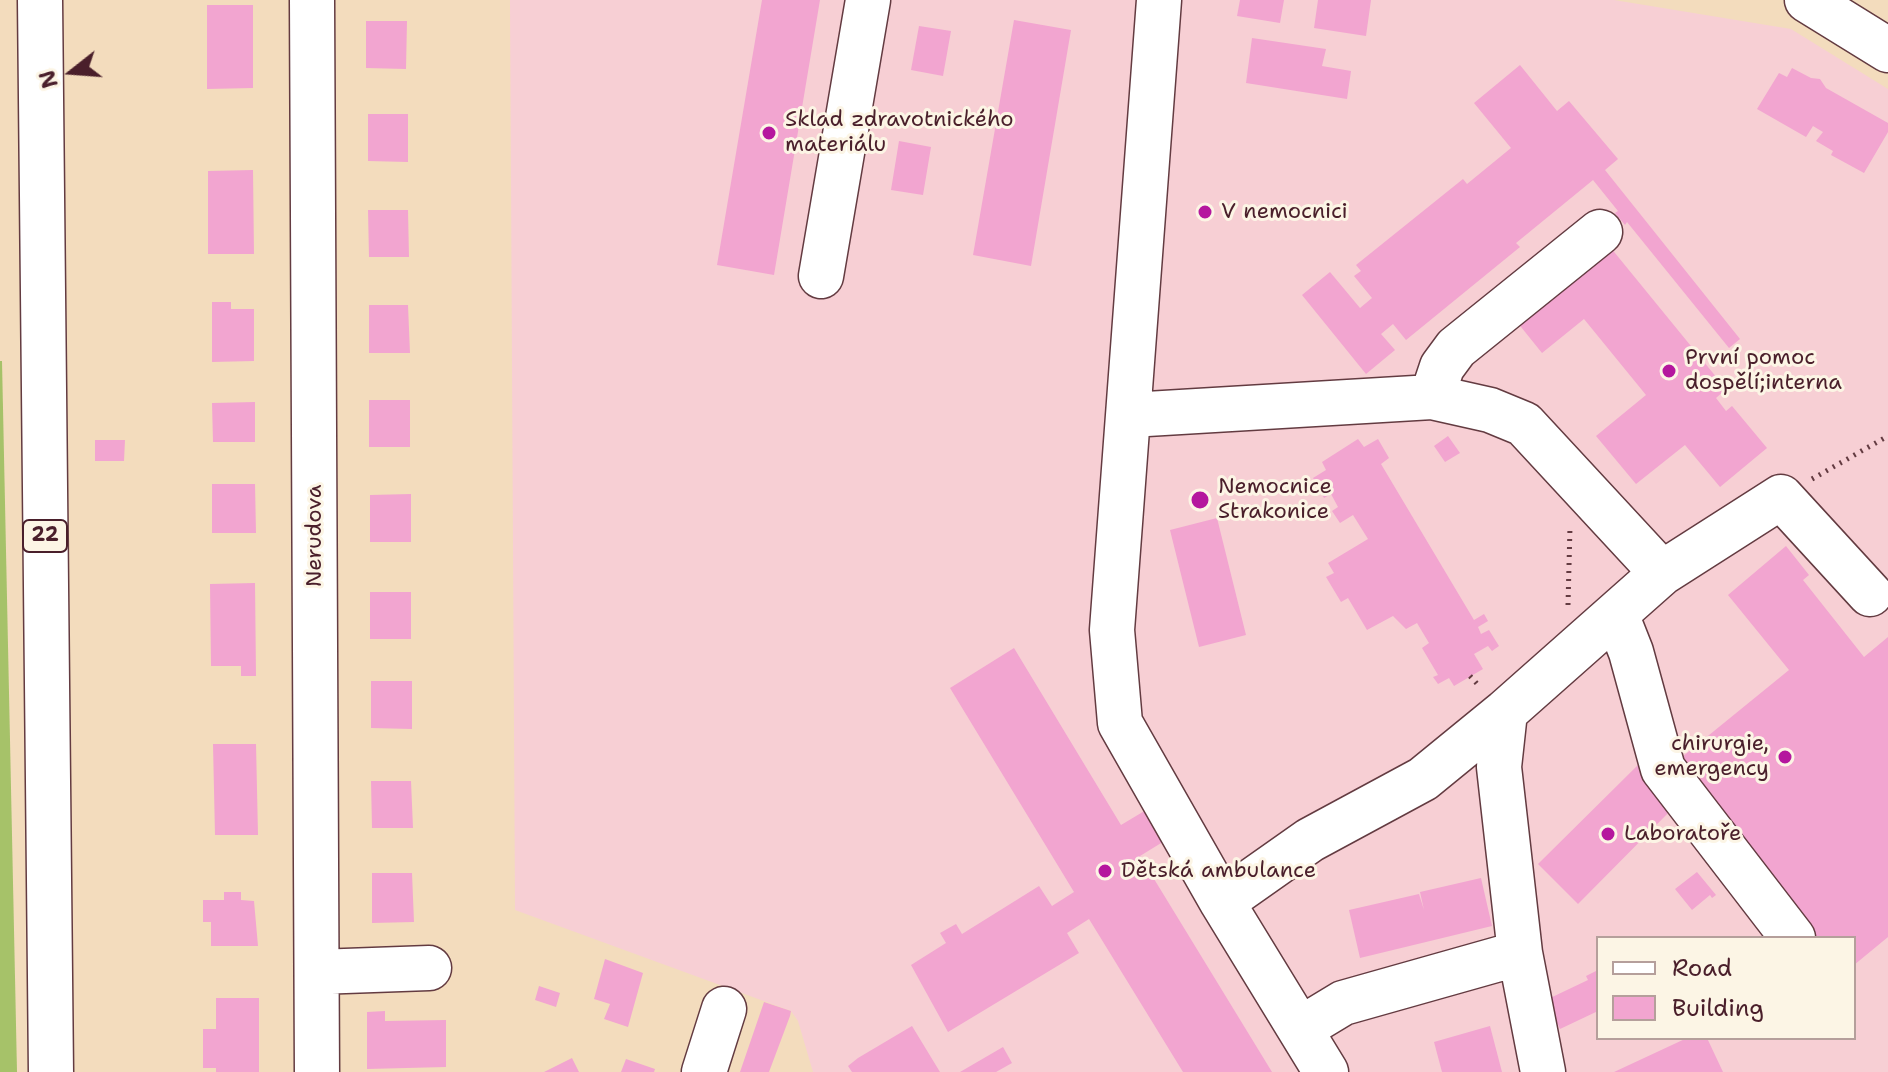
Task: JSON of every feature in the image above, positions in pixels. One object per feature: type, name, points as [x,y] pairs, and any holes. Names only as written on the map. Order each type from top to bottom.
[{"type":"street","name":"22","points":[[40,0],[51,1072]]},
{"type":"street","name":"Nerudova","points":[[312,0],[317,1072]]},
{"type":"street","points":[[821,276],[868,0]]},
{"type":"street","points":[[1159,0],[1112,630],[1120,723],[1222,902],[1326,1072]]},
{"type":"street","points":[[1807,0],[1888,50]]},
{"type":"street","points":[[1432,397],[1442,367],[1456,348],[1600,232]]},
{"type":"street","points":[[1130,415],[1432,397],[1490,410],[1524,424],[1662,573]]},
{"type":"street","points":[[1222,902],[1310,840],[1423,779],[1505,712],[1662,573],[1781,497],[1870,594]]},
{"type":"street","points":[[1616,614],[1631,652],[1663,769],[1696,817],[1791,936]]},
{"type":"street","points":[[1505,712],[1499,767],[1520,953],[1543,1072]]},
{"type":"street","points":[[1300,1029],[1343,1003],[1520,953]]},
{"type":"street","points":[[317,972],[429,968]]},
{"type":"street","points":[[704,1072],[724,1009]]},
{"type":"path","points":[[1781,497],[1888,436]]},
{"type":"path","points":[[1566,658],[1572,476]]},
{"type":"shaded area","name":"Nemocnice Strakonice","points":[[510,0],[1614,0],[1791,29],[1888,89],[1888,1072],[813,1072],[798,1021],[791,1011],[515,910]]},
{"type":"green space","points":[[2,361],[17,1072],[0,1072]]},
{"type":"building","name":"Sklad zdravotnického materiálu","points":[[762,0],[820,0],[774,275],[717,265]]},
{"type":"building","points":[[1240,0],[1284,0],[1280,23],[1237,16]]},
{"type":"building","points":[[1318,0],[1371,0],[1366,36],[1314,28]]},
{"type":"building","points":[[207,5],[253,5],[253,88],[207,89]]},
{"type":"building","points":[[1014,20],[1071,30],[1031,266],[973,255]]},
{"type":"building","points":[[366,21],[407,21],[406,69],[366,68]]},
{"type":"building","points":[[919,26],[951,31],[943,76],[911,70]]},
{"type":"building","points":[[1252,38],[1326,49],[1322,66],[1351,71],[1347,99],[1246,83]]},
{"type":"building","points":[[1520,65],[1557,111],[1569,101],[1618,159],[1605,170],[1740,339],[1729,348],[1627,222],[1625,225],[1615,213],[1618,211],[1593,180],[1516,243],[1520,247],[1406,340],[1393,324],[1381,334],[1395,350],[1366,374],[1302,295],[1330,272],[1360,308],[1372,298],[1354,276],[1361,271],[1356,265],[1463,179],[1467,184],[1511,148],[1474,103]]},
{"type":"building","points":[[1792,68],[1820,79],[1826,88],[1888,123],[1888,132],[1864,173],[1831,155],[1833,151],[1816,141],[1823,132],[1813,126],[1806,137],[1757,109],[1779,73],[1787,77]]},
{"type":"building","points":[[368,114],[408,114],[408,162],[368,161]]},
{"type":"building","points":[[899,141],[931,147],[923,195],[891,190]]},
{"type":"building","points":[[253,170],[254,254],[208,254],[208,171]]},
{"type":"building","points":[[368,210],[408,210],[409,257],[369,257]]},
{"type":"building","name":"První pomoc dospělí;interna","points":[[1606,242],[1726,389],[1716,398],[1726,411],[1732,406],[1767,448],[1720,487],[1685,445],[1636,484],[1596,436],[1646,395],[1584,319],[1542,353],[1513,317]]},
{"type":"building","points":[[212,302],[231,302],[231,309],[254,309],[254,361],[212,362]]},
{"type":"building","points":[[369,305],[408,305],[410,353],[369,353]]},
{"type":"building","points":[[369,400],[410,400],[410,447],[369,447]]},
{"type":"building","points":[[255,402],[255,442],[213,442],[212,403]]},
{"type":"building","points":[[1448,436],[1460,453],[1445,462],[1434,446]]},
{"type":"building","points":[[1358,439],[1364,447],[1378,439],[1389,458],[1381,464],[1474,620],[1484,614],[1488,621],[1478,627],[1481,634],[1489,630],[1499,646],[1492,651],[1488,646],[1474,654],[1483,669],[1454,686],[1449,678],[1438,684],[1433,677],[1438,675],[1422,648],[1429,643],[1417,623],[1406,629],[1393,616],[1367,630],[1348,598],[1341,602],[1326,577],[1334,573],[1328,563],[1368,539],[1353,515],[1340,523],[1332,511],[1338,507],[1331,494],[1324,498],[1313,478],[1326,470],[1322,462]]},
{"type":"building","points":[[95,440],[125,440],[124,461],[95,461]]},
{"type":"building","points":[[212,484],[255,484],[256,533],[212,533]]},
{"type":"building","points":[[411,494],[411,542],[370,542],[370,495]]},
{"type":"building","points":[[1217,518],[1246,635],[1199,647],[1170,530]]},
{"type":"building","name":"chirurgie, emergency","points":[[1786,546],[1809,575],[1803,580],[1864,657],[1888,637],[1888,937],[1856,963],[1856,936],[1811,936],[1671,766],[1692,749],[1689,745],[1699,736],[1703,740],[1789,670],[1728,595]]},
{"type":"building","points":[[255,583],[256,676],[241,676],[241,666],[211,666],[210,584]]},
{"type":"building","points":[[370,592],[411,592],[411,639],[370,639]]},
{"type":"building","name":"Dětská ambulance","points":[[1014,648],[1121,825],[1146,810],[1166,840],[1140,856],[1272,1072],[1183,1072],[1089,919],[1067,933],[1079,953],[948,1032],[911,965],[946,943],[940,933],[956,924],[962,934],[1039,886],[1052,906],[1074,892],[950,688]]},
{"type":"building","points":[[371,681],[412,681],[412,729],[371,728]]},
{"type":"building","points":[[213,744],[256,744],[258,835],[215,835]]},
{"type":"building","name":"Laboratoře","points":[[1638,765],[1677,804],[1578,904],[1538,864]]},
{"type":"building","points":[[371,781],[411,781],[413,828],[372,828]]},
{"type":"building","points":[[1697,872],[1716,895],[1712,898],[1710,895],[1692,910],[1675,889]]},
{"type":"building","points":[[372,873],[412,873],[414,922],[372,923]]},
{"type":"building","points":[[1481,878],[1492,926],[1360,958],[1349,910],[1419,894],[1424,910],[1420,892]]},
{"type":"building","points":[[224,892],[241,892],[241,900],[254,901],[258,946],[211,946],[211,922],[203,922],[203,900],[224,900]]},
{"type":"building","points":[[605,959],[643,973],[628,1027],[604,1019],[610,1004],[594,999]]},
{"type":"building","points":[[1596,971],[1596,1012],[1560,1029],[1546,1000],[1588,980],[1586,976]]},
{"type":"building","points":[[539,986],[560,993],[556,1007],[535,1000]]},
{"type":"building","points":[[216,998],[259,998],[259,1072],[216,1072],[216,1068],[203,1068],[203,1029],[216,1029]]},
{"type":"building","points":[[764,1002],[791,1011],[790,1016],[769,1072],[740,1072]]},
{"type":"building","points":[[385,1011],[385,1021],[446,1020],[446,1067],[367,1069],[367,1012]]},
{"type":"building","points":[[912,1026],[940,1072],[852,1072],[848,1066],[858,1058]]},
{"type":"building","points":[[1490,1026],[1502,1072],[1442,1072],[1434,1042]]},
{"type":"building","points":[[1683,1040],[1708,1040],[1723,1072],[1614,1072]]},
{"type":"building","points":[[1003,1047],[1012,1063],[996,1072],[960,1072]]},
{"type":"building","points":[[572,1058],[579,1072],[544,1072]]},
{"type":"building","points":[[626,1059],[655,1069],[654,1072],[621,1072]]},
{"type":"place","name":"Sklad zdravotnického materiálu","points":[[769,133]]},
{"type":"place","name":"V nemocnici","points":[[1205,212]]},
{"type":"place","name":"První pomoc dospělí;interna","points":[[1669,371]]},
{"type":"place","name":"Nemocnice Strakonice","points":[[1200,500]]},
{"type":"place","name":"chirurgie, emergency","points":[[1785,757]]},
{"type":"place","name":"Laboratoře","points":[[1608,834]]},
{"type":"place","name":"Dětská ambulance","points":[[1105,871]]}]
